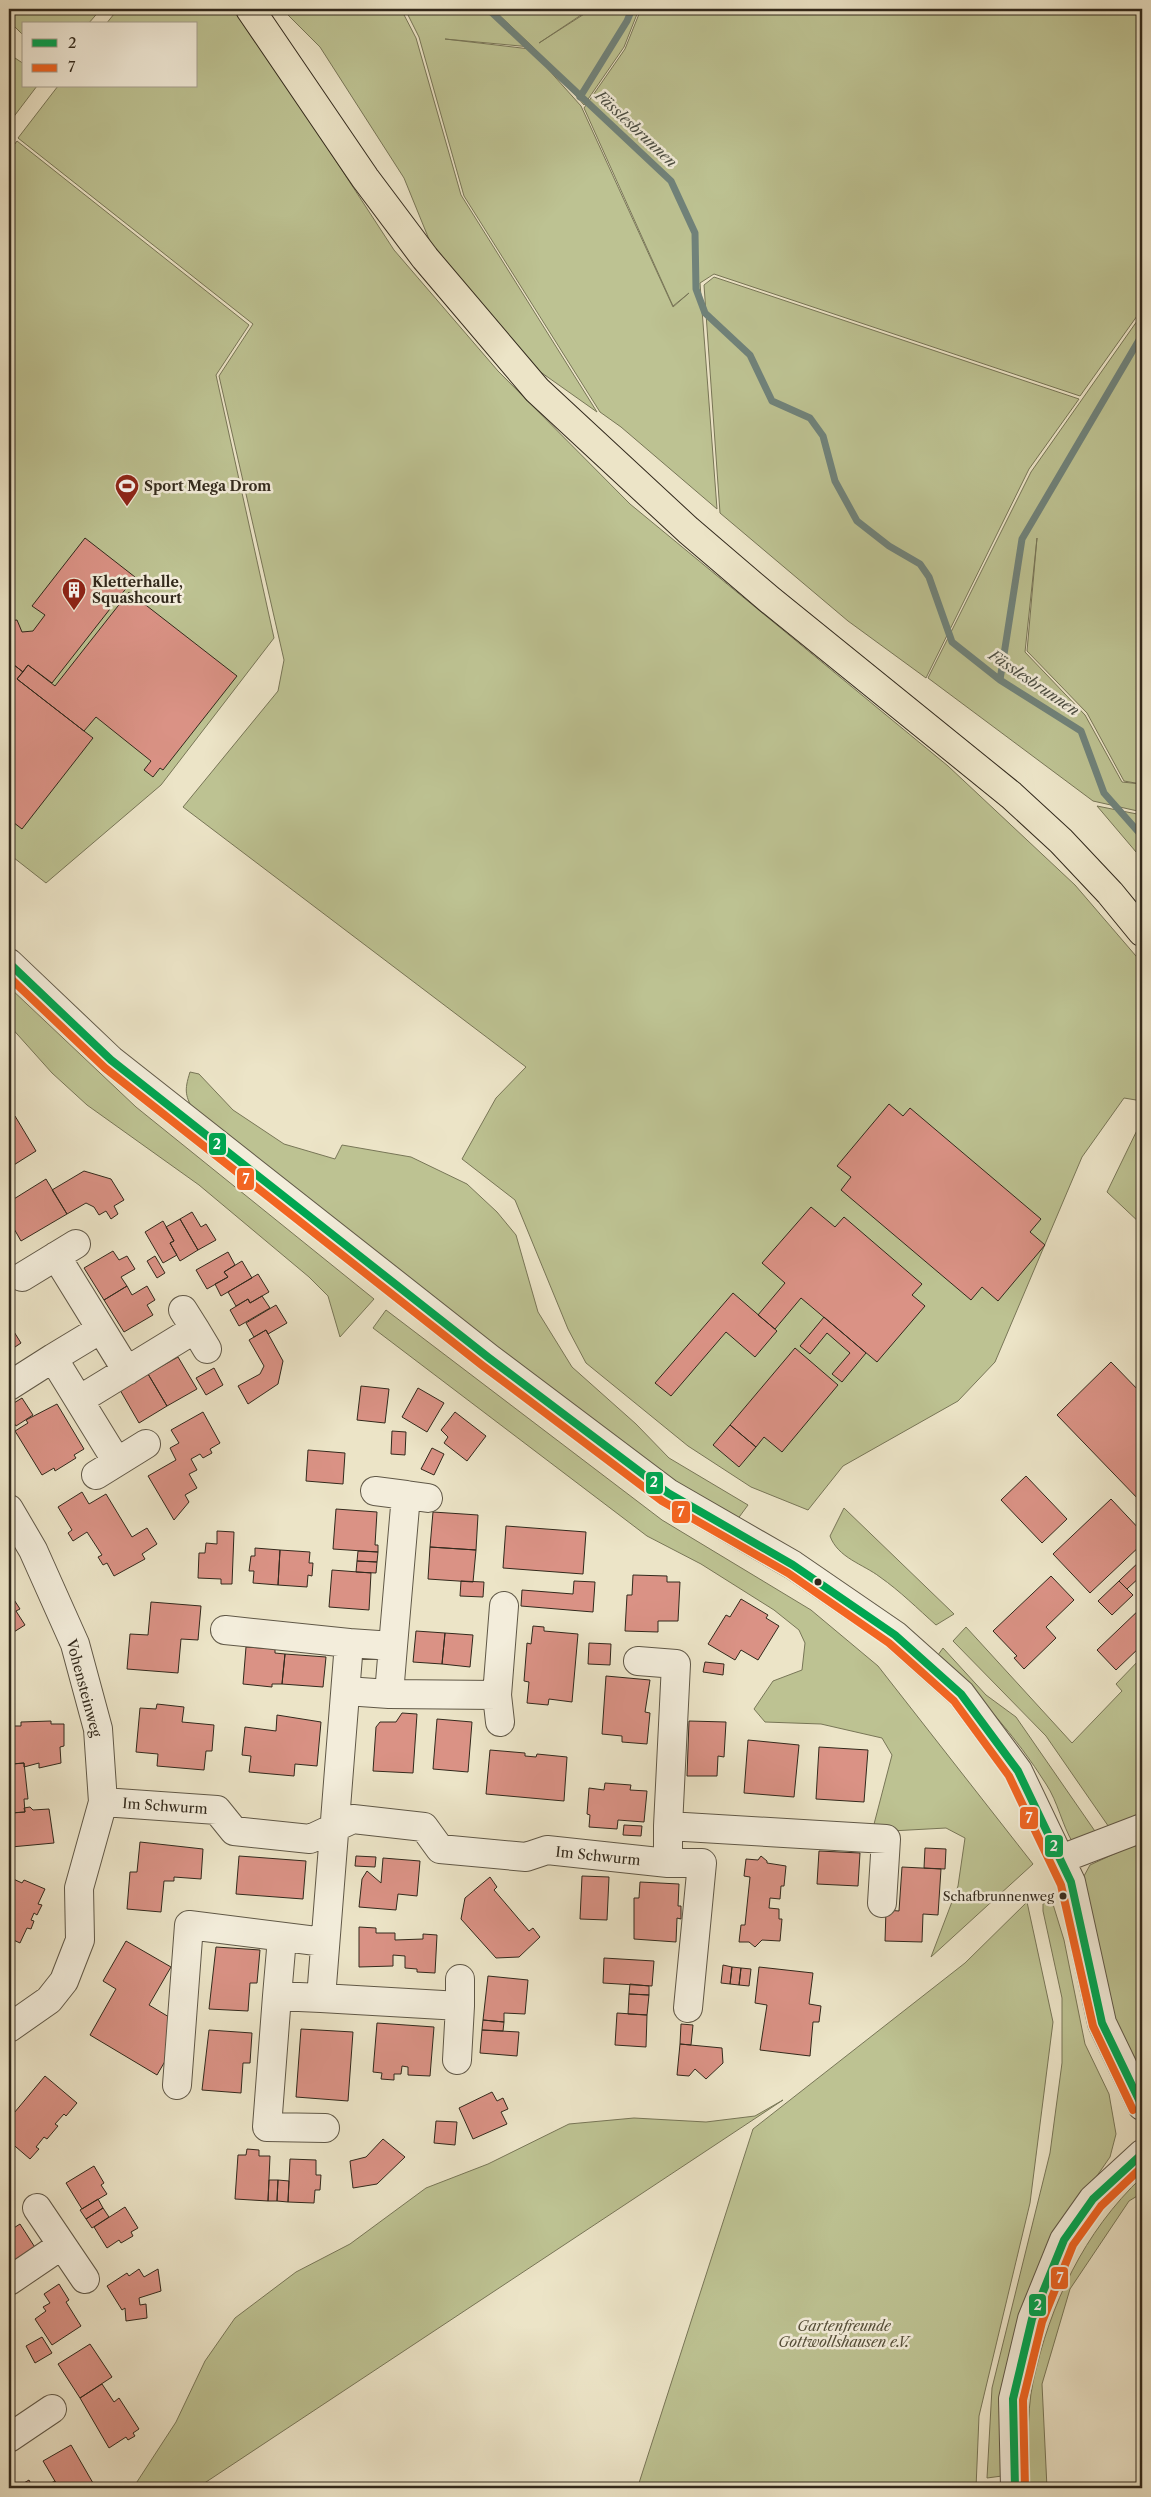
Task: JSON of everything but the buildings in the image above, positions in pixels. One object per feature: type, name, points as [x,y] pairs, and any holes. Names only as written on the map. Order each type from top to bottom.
[{"type":"main road","points":[[250,9],[365,178],[425,258],[537,390],[710,549],[1011,795],[1061,841],[1110,893],[1142,932]]},
{"type":"street","points":[[9,963],[111,1060],[489,1358],[668,1493],[793,1565],[895,1635],[961,1694],[1018,1771],[1061,1859],[1071,1882],[1102,2023],[1142,2106]]},
{"type":"street","points":[[22,1277],[66,1250],[101,1329],[127,1371]]},
{"type":"street","points":[[9,1386],[101,1329]]},
{"type":"street","points":[[79,1400],[195,1329]]},
{"type":"street","points":[[53,1358],[79,1400],[106,1468],[146,1444]]},
{"type":"street","points":[[376,1491],[417,1497],[393,1646],[389,1694]]},
{"type":"street","name":"Vohensteinweg","points":[[9,1509],[33,1550],[75,1644],[98,1728],[103,1802],[78,1888],[80,1940],[64,1980],[49,2000],[9,2028]]},
{"type":"street","points":[[500,1722],[497,1695],[504,1606]]},
{"type":"street","points":[[225,1630],[393,1646]]},
{"type":"street","points":[[321,1998],[349,1643]]},
{"type":"street","points":[[638,1661],[676,1664],[668,1863]]},
{"type":"street","points":[[346,1691],[389,1694],[497,1695]]},
{"type":"street","name":"Im Schwurm","points":[[103,1802],[217,1810],[234,1831],[310,1839],[353,1819],[424,1827],[440,1849],[526,1857],[547,1850],[668,1863],[702,1862]]},
{"type":"street","points":[[668,1826],[886,1838],[882,1903]]},
{"type":"street","points":[[688,2008],[707,1827]]},
{"type":"street","points":[[1061,1859],[1142,1828]]},
{"type":"street","points":[[177,2085],[190,1917],[282,1938],[324,1942]]},
{"type":"street","points":[[282,1938],[267,2126],[324,2128]]},
{"type":"street","points":[[457,2060],[460,1979]]},
{"type":"street","points":[[277,1996],[460,2006]]},
{"type":"street","points":[[1014,2488],[1013,2399],[1032,2319],[1064,2240],[1093,2199],[1142,2154]]},
{"type":"street","points":[[37,2208],[85,2279]]},
{"type":"street","points":[[9,2280],[62,2245]]},
{"type":"street","points":[[9,2438],[52,2409]]},
{"type":"green space","points":[[9,9],[101,9],[90,22],[22,22],[22,34],[9,21]]},
{"type":"green space","points":[[118,9],[237,9],[394,250],[498,371],[630,504],[948,766],[1075,885],[1142,963],[1142,1101],[1124,1098],[1082,1157],[995,1362],[958,1401],[843,1466],[808,1510],[751,1487],[688,1446],[586,1363],[568,1329],[515,1200],[462,1159],[496,1098],[526,1067],[183,807],[278,691],[284,660],[219,376],[253,324],[18,138],[56,88],[198,88],[198,22],[108,22]]},
{"type":"green space","points":[[282,9],[401,9],[416,38],[461,195],[597,412],[525,361],[435,254],[404,178],[320,47]]},
{"type":"green space","points":[[405,9],[492,9],[531,47],[445,39],[530,49],[581,106],[673,307],[689,293],[673,306],[584,108],[625,49],[641,9],[1142,9],[1142,309],[1080,396],[714,274],[700,283],[717,509],[621,427],[600,412],[464,196],[419,37]]},
{"type":"green space","points":[[493,9],[590,9],[539,43],[592,9],[639,9],[624,47],[584,105],[533,47]]},
{"type":"green space","points":[[9,54],[22,63],[22,88],[35,88],[9,123]]},
{"type":"green space","name":"Sport Mega Drom","points":[[17,141],[249,325],[216,375],[274,638],[161,785],[46,883],[9,854],[9,152]]},
{"type":"green space","points":[[714,277],[1079,399],[1029,469],[926,678],[848,621],[720,513],[704,285]]},
{"type":"green space","points":[[1142,314],[1142,812],[1093,801],[928,678],[1031,472]],"holes":[[[1037,538],[1027,651],[1087,713],[1124,781],[1141,784],[1122,782],[1085,715],[1025,652]]]},
{"type":"green space","points":[[1097,806],[1142,815],[1142,859]]},
{"type":"green space","points":[[9,987],[136,1107],[374,1299],[340,1337],[328,1296],[309,1277],[199,1185],[87,1105],[52,1073],[9,1025]]},
{"type":"green space","points":[[190,1072],[199,1074],[233,1110],[284,1144],[335,1159],[342,1145],[411,1157],[467,1184],[497,1212],[516,1235],[538,1312],[572,1367],[636,1424],[669,1458],[748,1505],[737,1520],[674,1486],[195,1113],[186,1093]]},
{"type":"green space","points":[[1142,1120],[1142,1225],[1107,1192]]},
{"type":"green space","points":[[386,1310],[662,1520],[811,1610],[878,1666],[1033,1864],[931,1957],[958,1886],[965,1838],[946,1828],[891,1831],[873,1828],[892,1755],[882,1738],[821,1724],[765,1722],[754,1709],[773,1681],[802,1670],[805,1643],[799,1630],[774,1610],[701,1564],[647,1536],[373,1328]]},
{"type":"green space","points":[[844,1508],[954,1614],[936,1625],[887,1582],[839,1550],[830,1536]]},
{"type":"green space","points":[[966,1627],[1072,1743],[1122,1691],[1116,1684],[1142,1657],[1142,1818],[1111,1830],[1046,1736],[953,1641]]},
{"type":"green space","points":[[943,1648],[986,1695],[1016,1717],[1099,1837],[1073,1843],[1050,1791],[1034,1766],[996,1716],[938,1655]]},
{"type":"green space","points":[[1142,1841],[1142,2078],[1108,2003],[1084,1876],[1090,1865]]},
{"type":"green space","points":[[1052,1901],[1064,1940],[1085,2044],[1109,2094],[1116,2134],[1110,2157],[1056,2235],[1002,2476],[987,2478],[992,2388],[1050,2153],[1062,2063],[1062,1998],[1043,1911],[1043,1904]]},
{"type":"green space","name":"Gartenfreunde Gottwollshausen e.V.","points":[[1027,1902],[1053,2022],[1030,2203],[979,2416],[976,2488],[640,2488],[639,2483],[753,2129],[965,1963]]},
{"type":"green space","points":[[783,2100],[197,2488],[133,2488],[176,2422],[205,2361],[235,2318],[296,2272],[350,2244],[426,2188],[488,2164],[569,2124],[634,2118],[706,2122],[755,2116]]},
{"type":"green space","points":[[1142,2177],[1142,2193],[1129,2201],[1070,2289],[1042,2384],[1047,2488],[1028,2488],[1031,2395],[1040,2353],[1049,2325],[1072,2271],[1087,2245],[1121,2198]]},
{"type":"waterway","name":"Fässlesbrunnen","points":[[488,9],[671,181],[695,233],[696,289],[705,313],[750,355],[772,401],[810,418],[823,436],[835,481],[857,521],[889,546],[920,564],[929,577],[952,642],[1000,680],[1081,731],[1104,793],[1142,836]]},
{"type":"waterway","points":[[580,97],[627,21],[632,9]]},
{"type":"waterway","points":[[1000,680],[1022,539],[1142,335]]},
{"type":"transit line","name":"2","points":[[9,963],[111,1060],[489,1358],[668,1493],[793,1565],[895,1635],[961,1694],[1018,1771],[1071,1882],[1102,2023],[1142,2106]]},
{"type":"transit line","name":"7","points":[[9,977],[105,1068],[483,1366],[662,1501],[788,1573],[889,1643],[954,1701],[1009,1776],[1061,1885],[1093,2026],[1133,2110]]},
{"type":"transit line","name":"2","points":[[1015,2488],[1013,2399],[1032,2319],[1064,2240],[1093,2199],[1142,2154]]},
{"type":"transit line","name":"7","points":[[1025,2488],[1023,2400],[1042,2322],[1073,2245],[1101,2206],[1142,2167]]},
{"type":"place","name":"Sport Mega Drom","points":[[127,507]]},
{"type":"place","name":"Kletterhalle, Squashcourt","points":[[74,611]]},
{"type":"place","name":"Schafbrunnenweg","points":[[1063,1896]]}]
